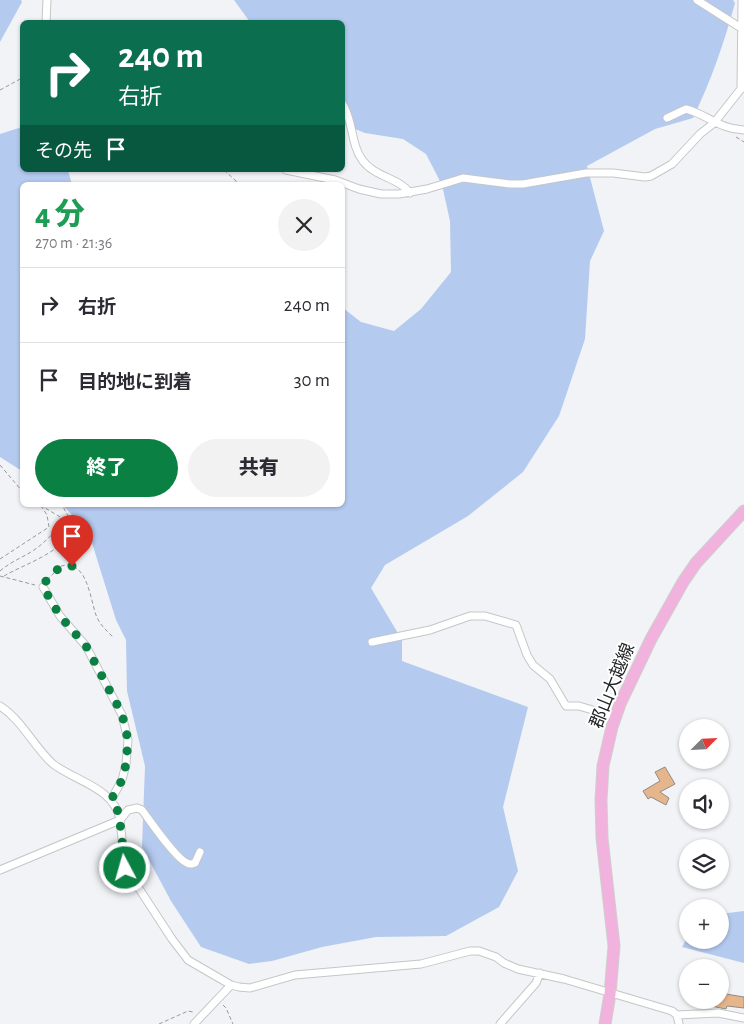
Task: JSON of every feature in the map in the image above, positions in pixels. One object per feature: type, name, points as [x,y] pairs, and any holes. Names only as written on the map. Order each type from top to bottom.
[{"type":"main road","name":"郡山大越線","points":[[605,1024],[610,994],[614,946],[602,838],[600,800],[604,766],[616,716],[651,639],[683,582],[696,563],[744,511]]},
{"type":"street","points":[[46,20],[47,0]]},
{"type":"street","points":[[697,0],[741,28]]},
{"type":"street","points":[[345,184],[381,194],[410,193],[463,178],[516,184],[586,172],[651,176],[672,164],[700,134],[714,123],[742,87],[742,0]]},
{"type":"street","points":[[345,109],[350,119],[354,144],[364,163],[407,188],[410,193]]},
{"type":"street","points":[[667,118],[686,109],[700,114],[714,123],[744,130]]},
{"type":"street","points":[[296,172],[340,182]]},
{"type":"street","points":[[43,587],[60,616],[86,646],[122,714],[128,740],[126,764],[122,780],[111,800]]},
{"type":"street","points":[[372,642],[430,630],[470,616],[500,619],[516,626],[527,656],[550,679],[566,706],[579,706],[616,716]]},
{"type":"street","points":[[0,706],[20,725],[53,764],[111,800],[119,813],[125,868],[188,960],[231,985],[250,988],[288,976],[306,973],[421,964],[470,951],[479,951],[496,957],[518,969],[540,973],[677,1015],[718,1013],[744,1018]]},
{"type":"street","points":[[0,870],[120,820],[128,810],[137,808],[142,810],[182,860],[189,864],[195,863],[200,852]]},
{"type":"street","points":[[500,1024],[536,983],[540,973]]},
{"type":"street","points":[[194,1024],[231,985]]},
{"type":"street","points":[[677,1015],[679,1024]]},
{"type":"path","points":[[0,90],[20,79]]},
{"type":"path","points":[[226,172],[236,182]]},
{"type":"path","points":[[0,465],[20,489]]},
{"type":"path","points":[[0,559],[49,527],[47,515],[42,507]]},
{"type":"path","points":[[44,507],[73,525]]},
{"type":"path","points":[[4,576],[46,555],[58,547],[71,533],[73,525],[63,507]]},
{"type":"path","points":[[0,571],[8,564],[40,545],[65,520]]},
{"type":"path","points":[[0,576],[43,587],[46,581],[61,566],[72,566],[78,570],[88,586],[100,623],[113,637]]},
{"type":"path","points":[[217,1001],[226,1008],[233,1024]]},
{"type":"path","points":[[160,1024],[188,1011],[198,1012],[201,1017]]},
{"type":"shaded area","points":[[0,0],[21,0],[22,2],[0,42]]},
{"type":"shaded area","points":[[234,0],[733,0],[735,3],[717,62],[693,118],[655,129],[587,166],[604,231],[590,261],[585,339],[559,416],[523,472],[468,516],[385,565],[371,588],[402,640],[402,661],[528,707],[503,807],[518,871],[499,907],[446,936],[376,937],[322,947],[272,961],[249,964],[201,947],[171,901],[142,847],[145,766],[127,691],[126,640],[116,620],[88,530],[64,507],[345,507],[345,310],[361,322],[394,331],[421,309],[451,272],[450,221],[442,185],[426,154],[403,139],[365,133],[345,125],[345,20],[249,20]]},
{"type":"shaded area","points":[[20,128],[20,172],[69,172],[71,182],[20,182],[20,470],[0,457],[0,134]]},
{"type":"shaded area","points":[[744,911],[744,963],[690,949],[729,949],[729,913]]},
{"type":"building","points":[[665,767],[675,784],[660,792],[669,798],[666,805],[651,797],[648,799],[643,791],[660,781],[655,772]]},
{"type":"building","points":[[729,994],[744,997],[744,1008],[729,1006]]},
{"type":"route","points":[[72,566],[61,566],[46,581],[43,587],[60,616],[86,646],[122,714],[128,740],[126,764],[122,780],[111,800],[119,813],[125,868]]}]
